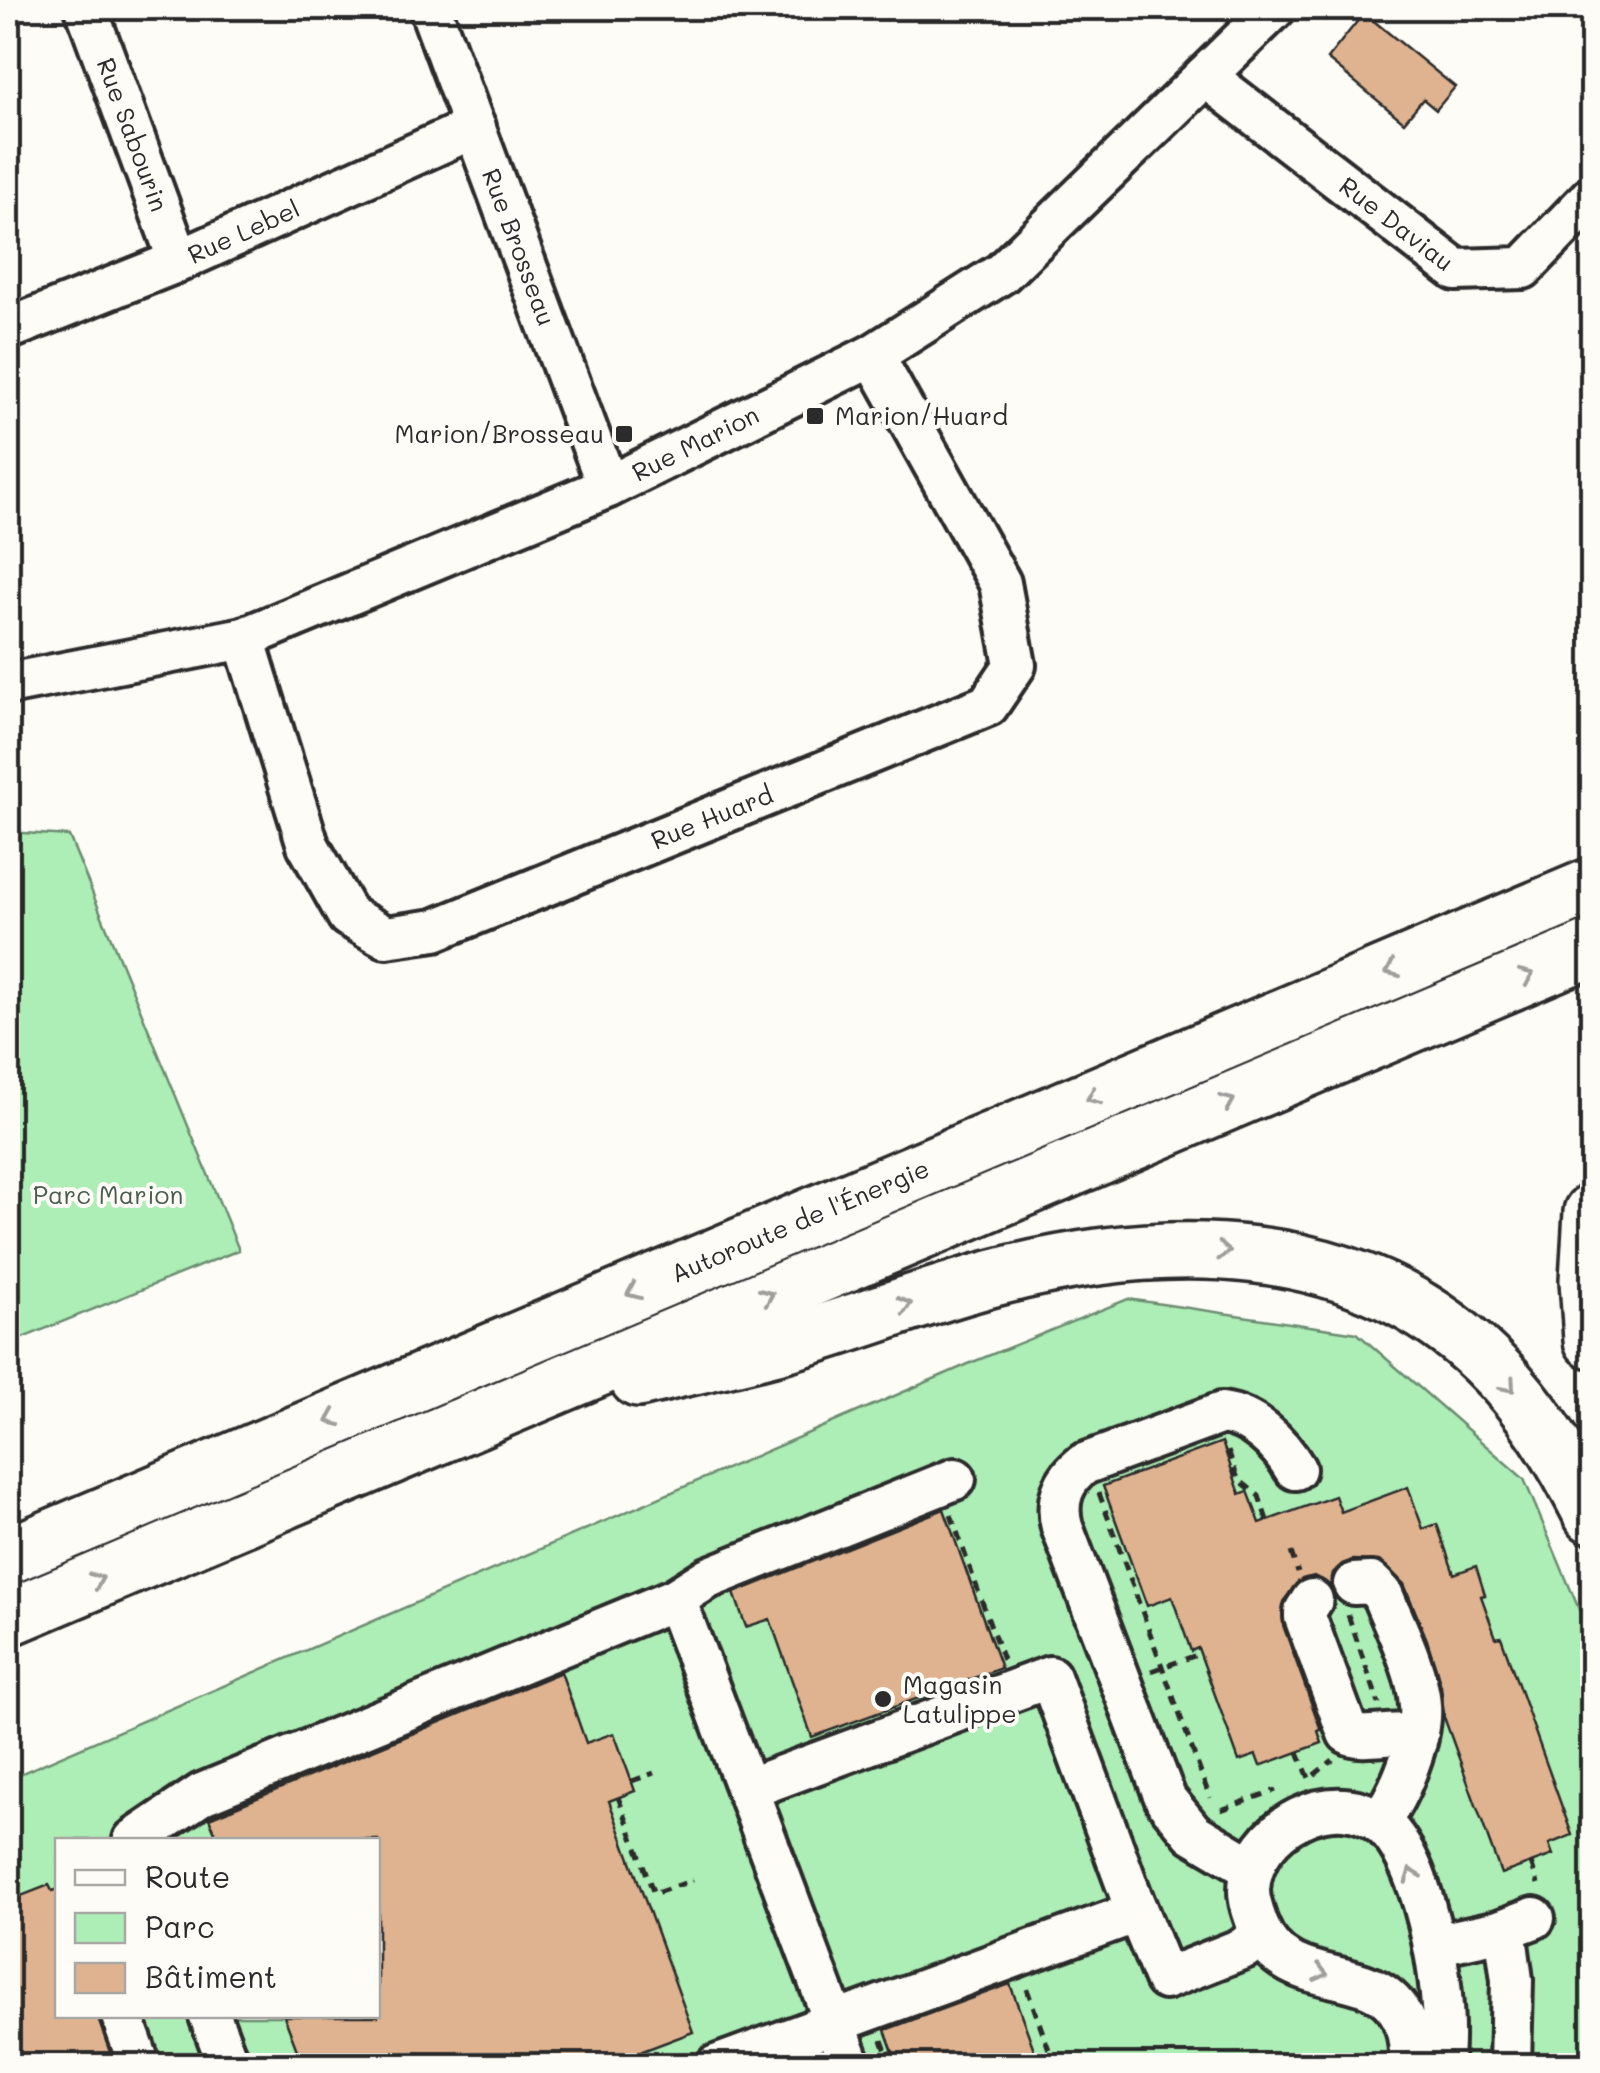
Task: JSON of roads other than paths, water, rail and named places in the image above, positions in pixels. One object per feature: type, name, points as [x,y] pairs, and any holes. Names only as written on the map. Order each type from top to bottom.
[{"type":"highway","points":[[1482,932],[1592,872]]},
{"type":"highway","name":"Autoroute de l'Énergie","points":[[8,1556],[1592,886]]},
{"type":"highway","points":[[8,1618],[1592,948]]},
{"type":"highway","points":[[1592,1212],[1588,1280],[1592,1340]]},
{"type":"highway","points":[[484,1415],[779,1345],[1044,1266],[1143,1250],[1230,1251],[1295,1261],[1359,1280],[1413,1305],[1450,1330],[1484,1359],[1520,1400],[1557,1452],[1592,1515]]},
{"type":"street","name":"Rue Sabourin","points":[[86,8],[179,261]]},
{"type":"street","name":"Rue Brosseau","points":[[430,8],[608,487]]},
{"type":"street","name":"Rue Marion","points":[[8,684],[244,638],[608,487],[873,355],[1002,273],[1275,8]]},
{"type":"street","name":"Rue Daviau","points":[[1205,76],[1456,270],[1523,268],[1592,196]]},
{"type":"street","name":"Rue Lebel","points":[[8,329],[179,261],[475,127]]},
{"type":"street","name":"Rue Huard","points":[[244,638],[308,845],[348,916],[386,937],[435,930],[988,705],[1014,665],[1000,583],[873,355]]},
{"type":"street","points":[[1252,1868],[1193,1833],[1166,1800],[1062,1527],[1059,1500],[1070,1476],[1086,1463],[1222,1412],[1260,1429],[1294,1469]]},
{"type":"street","points":[[141,1838],[202,1794],[674,1599],[708,1578],[952,1493]]},
{"type":"street","points":[[1379,1822],[1398,1790],[1416,1735],[1421,1712],[1419,1694],[1382,1594],[1371,1583],[1305,1611],[1348,1732],[1357,1738],[1395,1732],[1416,1735]]},
{"type":"street","points":[[674,1599],[850,2066]]},
{"type":"street","points":[[747,1789],[1050,1677],[1165,1979],[1244,1948],[1261,1934]]},
{"type":"street","points":[[1410,2066],[1406,2031],[1391,1998],[1358,1983],[1289,1962],[1274,1952],[1261,1934],[1250,1899],[1252,1868],[1272,1836],[1305,1815],[1341,1811],[1379,1822],[1403,1853],[1437,1957],[1444,2020],[1441,2066]]},
{"type":"street","points":[[716,2066],[1137,1912]]},
{"type":"street","points":[[1391,1998],[1412,1988],[1437,1957],[1527,1914],[1512,1980],[1510,2066]]},
{"type":"street","points":[[123,2018],[140,2066]]},
{"type":"street","points":[[211,2018],[229,2066]]},
{"type":"place","name":"Marion/Huard","points":[[815,416]]},
{"type":"place","name":"Marion/Brosseau","points":[[624,434]]},
{"type":"place","name":"Magasin Latulippe","points":[[883,1699]]},
{"type":"park label","name":"Parc Marion","points":[[108,1195]]}]
